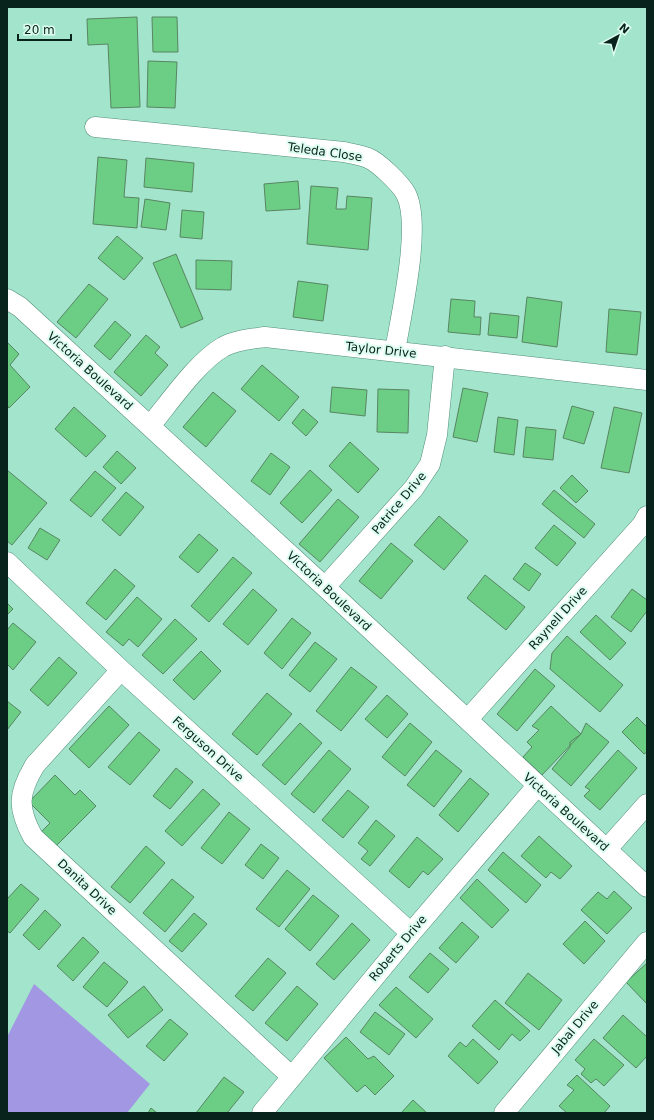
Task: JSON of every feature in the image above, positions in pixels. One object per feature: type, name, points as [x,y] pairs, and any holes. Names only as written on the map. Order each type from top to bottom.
[{"type":"street","name":"Teleda Close","points":[[95,126],[344,152],[369,158],[386,171],[406,193],[411,213],[411,254],[394,351]]},
{"type":"street","name":"Victoria Boulevard","points":[[7,299],[20,307],[326,587],[468,719],[537,786],[647,887]]},
{"type":"street","name":"Taylor Drive","points":[[150,426],[206,359],[224,346],[244,339],[265,337],[445,356],[647,380]]},
{"type":"street","name":"Patrice Drive","points":[[326,587],[414,488],[430,464],[437,435],[445,356]]},
{"type":"street","name":"Raynell Drive","points":[[468,719],[642,525],[647,516]]},
{"type":"street","name":"Ferguson Drive","points":[[7,562],[120,670],[411,933]]},
{"type":"street","name":"Danita Drive","points":[[120,670],[35,765],[25,781],[21,800],[23,820],[32,837],[292,1077]]},
{"type":"street","name":"Roberts Drive","points":[[262,1113],[411,933],[537,786]]},
{"type":"street","points":[[607,849],[647,804]]},
{"type":"street","name":"Jabal Drive","points":[[504,1113],[647,942]]},
{"type":"shaded area","points":[[34,984],[150,1084],[127,1113],[7,1113],[7,1037]]},
{"type":"building","points":[[137,17],[140,107],[111,108],[108,44],[88,45],[87,19]]},
{"type":"building","points":[[152,17],[177,17],[178,52],[153,52]]},
{"type":"building","points":[[148,61],[177,62],[175,108],[147,107]]},
{"type":"building","points":[[98,157],[127,160],[124,197],[139,198],[137,228],[93,224]]},
{"type":"building","points":[[146,158],[194,163],[192,192],[144,187]]},
{"type":"building","points":[[298,181],[300,209],[266,211],[264,184]]},
{"type":"building","points":[[311,186],[338,188],[336,209],[346,209],[347,196],[372,198],[368,250],[307,244]]},
{"type":"building","points":[[145,199],[170,203],[166,230],[141,227]]},
{"type":"building","points":[[182,210],[204,212],[202,239],[180,237]]},
{"type":"building","points":[[117,236],[143,258],[124,280],[98,258]]},
{"type":"building","points":[[176,254],[203,319],[181,328],[153,263]]},
{"type":"building","points":[[196,260],[232,261],[231,290],[196,289]]},
{"type":"building","points":[[298,281],[328,285],[323,321],[293,317]]},
{"type":"building","points":[[89,284],[108,299],[76,338],[57,322]]},
{"type":"building","points":[[527,297],[562,302],[557,347],[522,342]]},
{"type":"building","points":[[451,299],[475,301],[474,317],[481,317],[480,335],[448,332]]},
{"type":"building","points":[[609,309],[641,312],[637,355],[606,352]]},
{"type":"building","points":[[490,313],[519,316],[517,338],[488,335]]},
{"type":"building","points":[[115,321],[131,335],[110,360],[94,346]]},
{"type":"building","points":[[146,335],[160,347],[155,353],[168,365],[141,396],[114,372]]},
{"type":"building","points":[[7,342],[19,354],[10,365],[30,387],[9,408],[7,405]]},
{"type":"building","points":[[262,365],[299,397],[279,421],[241,389]]},
{"type":"building","points":[[332,387],[367,390],[365,416],[330,412]]},
{"type":"building","points":[[463,388],[488,393],[477,442],[453,437]]},
{"type":"building","points":[[378,389],[409,390],[408,433],[377,432]]},
{"type":"building","points":[[213,392],[236,411],[206,447],[183,427]]},
{"type":"building","points":[[572,406],[594,412],[584,444],[563,438]]},
{"type":"building","points":[[74,407],[106,436],[86,457],[55,429]]},
{"type":"building","points":[[614,407],[642,413],[629,473],[601,468]]},
{"type":"building","points":[[303,409],[318,422],[306,436],[292,423]]},
{"type":"building","points":[[498,417],[518,420],[514,455],[494,452]]},
{"type":"building","points":[[526,427],[556,430],[553,460],[523,457]]},
{"type":"building","points":[[350,442],[379,469],[358,493],[329,466]]},
{"type":"building","points":[[117,451],[136,468],[121,484],[103,467]]},
{"type":"building","points":[[271,453],[290,467],[270,495],[251,481]]},
{"type":"building","points":[[7,470],[47,503],[12,545],[7,541]]},
{"type":"building","points":[[310,470],[332,490],[302,523],[280,503]]},
{"type":"building","points":[[95,471],[116,488],[91,517],[70,500]]},
{"type":"building","points":[[572,475],[588,491],[576,503],[560,488]]},
{"type":"building","points":[[554,490],[595,524],[584,538],[542,504]]},
{"type":"building","points":[[126,492],[144,507],[120,536],[102,520]]},
{"type":"building","points":[[338,499],[359,517],[320,562],[299,544]]},
{"type":"building","points":[[439,516],[468,541],[444,570],[414,545]]},
{"type":"building","points":[[554,525],[576,543],[557,566],[535,548]]},
{"type":"building","points":[[40,528],[60,540],[47,560],[28,548]]},
{"type":"building","points":[[199,534],[218,550],[198,573],[179,557]]},
{"type":"building","points":[[391,543],[413,561],[381,599],[359,581]]},
{"type":"building","points":[[233,557],[252,573],[209,622],[191,606]]},
{"type":"building","points":[[525,563],[541,574],[529,591],[513,579]]},
{"type":"building","points":[[115,569],[135,586],[106,620],[86,603]]},
{"type":"building","points":[[485,575],[525,607],[506,630],[467,598]]},
{"type":"building","points":[[253,589],[277,610],[248,645],[223,624]]},
{"type":"building","points":[[632,589],[647,600],[647,611],[631,632],[611,617]]},
{"type":"building","points":[[137,597],[162,619],[138,647],[129,639],[123,646],[106,632]]},
{"type":"building","points":[[7,603],[13,609],[7,615]]},
{"type":"building","points":[[596,615],[626,643],[610,660],[580,632]]},
{"type":"building","points":[[292,618],[311,633],[282,669],[264,653]]},
{"type":"building","points":[[175,619],[197,639],[163,674],[142,655]]},
{"type":"building","points":[[13,623],[36,642],[13,670],[7,664],[7,630]]},
{"type":"building","points":[[567,636],[623,685],[600,712],[550,669],[552,653]]},
{"type":"building","points":[[315,642],[337,659],[310,692],[289,675]]},
{"type":"building","points":[[201,651],[221,671],[194,700],[173,680]]},
{"type":"building","points":[[59,657],[77,673],[48,706],[30,690]]},
{"type":"building","points":[[351,667],[377,687],[341,731],[316,711]]},
{"type":"building","points":[[535,669],[555,686],[517,731],[497,714]]},
{"type":"building","points":[[267,693],[292,714],[257,755],[232,734]]},
{"type":"building","points":[[387,695],[408,714],[387,738],[365,719]]},
{"type":"building","points":[[7,701],[21,712],[7,730]]},
{"type":"building","points":[[109,706],[129,725],[89,768],[69,749]]},
{"type":"building","points":[[551,706],[581,734],[542,775],[523,757],[532,747],[527,742],[539,730],[532,726]]},
{"type":"building","points":[[637,717],[647,727],[647,752],[644,754],[622,732]]},
{"type":"building","points":[[300,723],[322,743],[285,785],[262,765]]},
{"type":"building","points":[[410,723],[432,742],[405,776],[382,757]]},
{"type":"building","points":[[586,723],[609,742],[571,786],[552,769],[570,747],[570,742],[581,734]]},
{"type":"building","points":[[139,732],[160,750],[130,785],[108,767]]},
{"type":"building","points":[[329,750],[351,769],[314,813],[291,794]]},
{"type":"building","points":[[436,750],[462,771],[434,807],[407,785]]},
{"type":"building","points":[[618,750],[637,768],[600,810],[584,796],[590,790],[585,787]]},
{"type":"building","points":[[176,768],[193,782],[170,809],[153,796]]},
{"type":"building","points":[[55,775],[75,795],[80,790],[96,806],[55,847],[40,833],[50,823],[29,802]]},
{"type":"building","points":[[470,778],[489,794],[458,832],[439,815]]},
{"type":"building","points":[[203,789],[220,804],[182,846],[165,831]]},
{"type":"building","points":[[348,790],[369,807],[343,838],[322,820]]},
{"type":"building","points":[[229,812],[250,829],[222,864],[201,848]]},
{"type":"building","points":[[376,820],[395,836],[370,866],[361,859],[368,851],[358,843]]},
{"type":"building","points":[[539,836],[572,866],[560,879],[551,872],[546,878],[521,856]]},
{"type":"building","points":[[417,837],[443,859],[428,875],[423,871],[409,888],[389,871]]},
{"type":"building","points":[[261,844],[279,858],[263,879],[245,865]]},
{"type":"building","points":[[146,846],[165,863],[130,903],[111,887]]},
{"type":"building","points":[[503,852],[541,885],[526,903],[488,870]]},
{"type":"building","points":[[287,870],[310,889],[279,927],[256,909]]},
{"type":"building","points":[[172,879],[194,897],[165,932],[143,913]]},
{"type":"building","points":[[477,879],[509,910],[492,928],[460,898]]},
{"type":"building","points":[[21,884],[39,899],[10,933],[7,931],[7,899]]},
{"type":"building","points":[[614,891],[632,908],[607,934],[581,910],[598,892],[607,899]]},
{"type":"building","points":[[313,895],[339,916],[310,951],[285,929]]},
{"type":"building","points":[[45,910],[61,925],[39,950],[23,935]]},
{"type":"building","points":[[194,913],[207,924],[182,952],[169,941]]},
{"type":"building","points":[[585,921],[605,941],[584,964],[563,944]]},
{"type":"building","points":[[462,922],[479,937],[456,963],[439,948]]},
{"type":"building","points":[[352,923],[370,940],[334,980],[316,964]]},
{"type":"building","points":[[83,937],[99,952],[73,981],[57,966]]},
{"type":"building","points":[[430,953],[449,969],[428,993],[409,977]]},
{"type":"building","points":[[268,958],[286,973],[253,1011],[235,996]]},
{"type":"building","points":[[104,962],[128,982],[107,1007],[83,987]]},
{"type":"building","points":[[647,963],[647,1002],[646,1003],[626,982]]},
{"type":"building","points":[[528,973],[562,1000],[539,1030],[505,1003]]},
{"type":"building","points":[[144,986],[163,1010],[128,1038],[108,1015]]},
{"type":"building","points":[[297,986],[318,1004],[287,1041],[265,1023]]},
{"type":"building","points":[[396,987],[433,1019],[416,1038],[379,1005]]},
{"type":"building","points":[[495,1000],[530,1031],[520,1041],[512,1034],[499,1050],[472,1026]]},
{"type":"building","points":[[375,1012],[405,1034],[389,1055],[360,1032]]},
{"type":"building","points":[[623,1015],[647,1037],[647,1056],[636,1068],[603,1038]]},
{"type":"building","points":[[170,1019],[188,1034],[164,1061],[146,1046]]},
{"type":"building","points":[[346,1037],[368,1059],[374,1056],[394,1076],[375,1095],[365,1085],[357,1092],[324,1058]]},
{"type":"building","points":[[473,1039],[498,1062],[478,1084],[448,1056],[460,1042],[466,1047]]},
{"type":"building","points":[[594,1039],[624,1065],[604,1086],[596,1079],[591,1083],[581,1074],[585,1069],[575,1060]]},
{"type":"building","points":[[577,1075],[610,1106],[604,1113],[567,1113],[559,1106],[574,1090],[567,1085]]},
{"type":"building","points":[[224,1077],[244,1092],[227,1113],[196,1113]]},
{"type":"building","points":[[413,1100],[427,1113],[401,1113]]},
{"type":"building","points":[[151,1108],[157,1113],[148,1113]]}]
